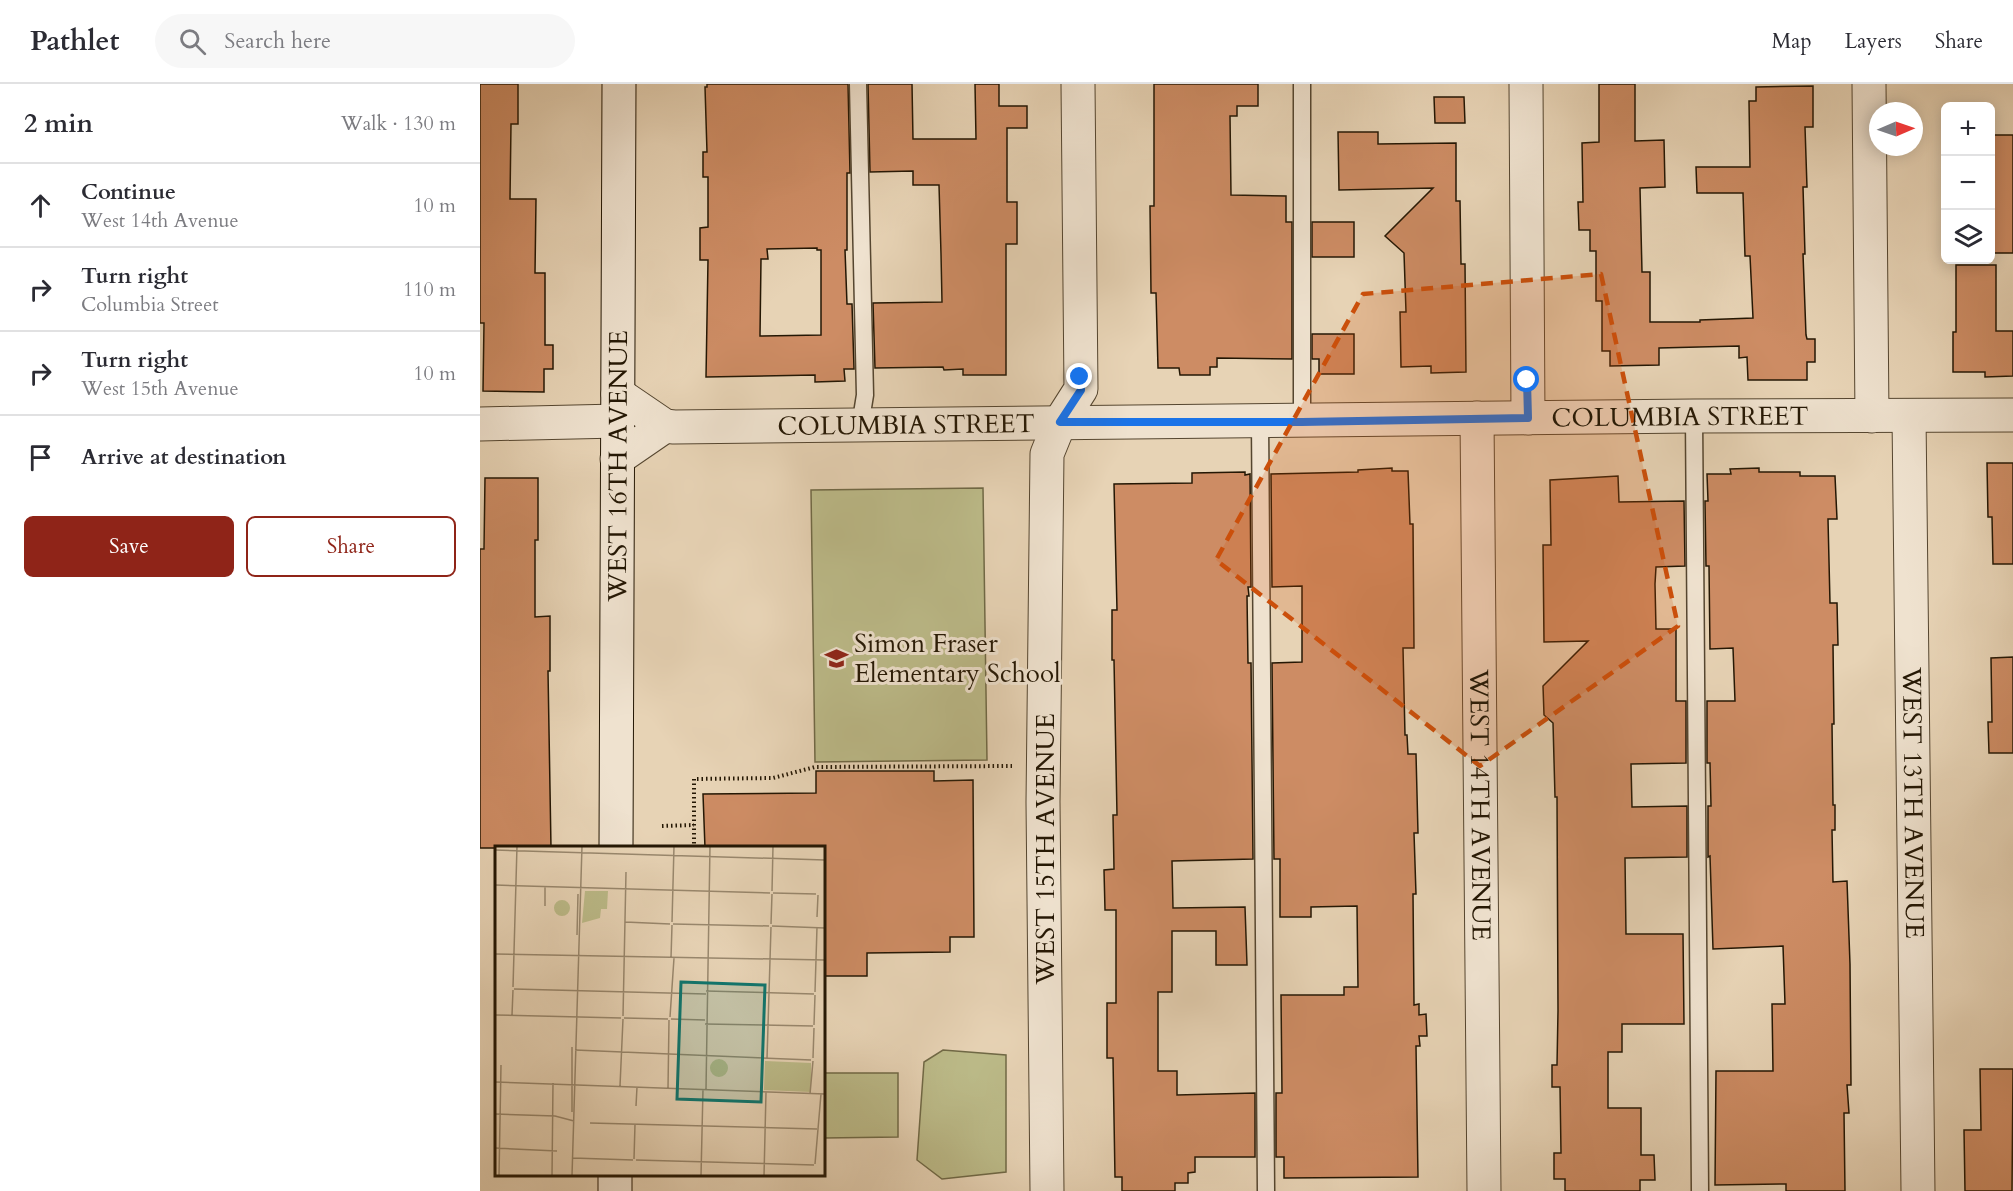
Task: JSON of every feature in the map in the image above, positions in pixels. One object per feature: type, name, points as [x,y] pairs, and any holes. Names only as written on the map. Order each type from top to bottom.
[{"type":"street","name":"WEST 16TH AVENUE","points":[[616,846],[620,84]]},
{"type":"street","name":"WEST 15TH AVENUE","points":[[1047,1191],[1043,802],[1047,454],[1060,422],[1081,390],[1078,84]]},
{"type":"street","points":[[1526,84],[1528,418]]},
{"type":"street","points":[[1869,84],[1872,416]]},
{"type":"street","points":[[480,424],[618,408],[665,426]]},
{"type":"street","name":"COLUMBIA STREET","points":[[665,426],[2013,415]]},
{"type":"street","name":"WEST 13TH AVENUE","points":[[1909,416],[1918,1191]]},
{"type":"street","name":"WEST 14TH AVENUE","points":[[1477,418],[1484,1191]]},
{"type":"street","points":[[617,459],[665,426]]},
{"type":"lane","points":[[858,84],[864,394],[860,426]]},
{"type":"lane","points":[[1302,84],[1302,422]]},
{"type":"lane","points":[[1694,416],[1700,1191]]},
{"type":"lane","points":[[1260,421],[1266,1191]]},
{"type":"path","points":[[694,846],[694,779],[773,778],[815,768],[1016,765]]},
{"type":"path","points":[[662,826],[694,825]]},
{"type":"highlighted area","points":[[1601,274],[1678,626],[1480,766],[1216,560],[1363,294]]},
{"type":"shaded area","points":[[983,488],[987,760],[815,762],[811,490]]},
{"type":"shaded area","points":[[943,1050],[1006,1055],[1006,1172],[942,1179],[917,1160],[924,1062]]},
{"type":"shaded area","points":[[825,1073],[898,1073],[898,1137],[825,1138]]},
{"type":"building","points":[[480,84],[518,84],[518,124],[511,124],[510,199],[536,199],[535,273],[545,273],[545,345],[553,345],[553,369],[544,369],[544,392],[483,391],[484,323],[480,323]]},
{"type":"building","points":[[707,84],[848,84],[850,173],[847,173],[847,250],[845,250],[847,304],[852,304],[854,369],[844,369],[845,381],[815,382],[815,375],[706,377],[708,260],[700,260],[700,228],[708,227],[708,177],[703,177],[703,152],[707,152],[705,87]],"holes":[[[817,248],[821,250],[821,335],[760,336],[761,259],[768,259],[767,249]]]},
{"type":"building","points":[[868,84],[912,84],[913,139],[976,139],[975,84],[999,84],[999,106],[1027,106],[1027,128],[1007,128],[1007,202],[1017,202],[1017,244],[1006,244],[1006,375],[963,375],[963,369],[944,370],[943,367],[875,368],[873,303],[942,302],[941,254],[939,185],[913,185],[913,171],[870,172]]},
{"type":"building","points":[[1154,84],[1258,84],[1258,106],[1237,106],[1237,116],[1230,116],[1231,195],[1286,196],[1286,222],[1292,222],[1292,359],[1217,358],[1217,367],[1210,367],[1210,375],[1180,375],[1179,368],[1158,368],[1156,293],[1151,293],[1150,206],[1154,206]]},
{"type":"building","points":[[1599,84],[1635,84],[1635,141],[1664,140],[1665,187],[1640,188],[1642,272],[1650,272],[1650,322],[1700,322],[1700,320],[1753,318],[1750,256],[1745,256],[1743,193],[1697,193],[1696,167],[1750,167],[1749,101],[1756,101],[1756,87],[1813,86],[1813,127],[1805,127],[1807,187],[1803,187],[1806,335],[1807,339],[1815,339],[1815,362],[1807,362],[1807,380],[1748,380],[1747,357],[1739,358],[1739,346],[1659,348],[1659,365],[1610,366],[1610,351],[1602,351],[1602,301],[1596,301],[1596,251],[1590,251],[1590,230],[1579,230],[1578,202],[1583,202],[1582,143],[1599,142]]},
{"type":"building","points":[[1434,97],[1464,97],[1465,123],[1435,123]]},
{"type":"building","points":[[1338,132],[1378,132],[1378,144],[1456,143],[1456,201],[1460,201],[1461,264],[1465,264],[1466,372],[1431,373],[1431,366],[1401,367],[1400,312],[1406,312],[1404,253],[1385,236],[1433,188],[1339,190]]},
{"type":"building","points":[[1995,135],[2013,135],[2013,253],[1995,253]]},
{"type":"building","points":[[1312,222],[1354,222],[1354,257],[1312,257]]},
{"type":"building","points":[[1956,265],[1996,265],[1996,331],[2013,331],[2013,376],[1985,377],[1985,372],[1953,372],[1953,332],[1956,332]]},
{"type":"building","points":[[1312,334],[1354,334],[1354,374],[1319,374],[1319,359],[1312,359]]},
{"type":"building","points":[[1987,463],[2013,463],[2013,564],[1993,564],[1992,517],[1988,517]]},
{"type":"building","points":[[1392,468],[1392,471],[1408,471],[1410,524],[1413,524],[1414,648],[1403,648],[1405,735],[1407,735],[1408,754],[1416,754],[1418,833],[1414,833],[1416,894],[1413,894],[1414,1005],[1419,1004],[1419,1015],[1426,1014],[1427,1036],[1419,1036],[1420,1046],[1416,1046],[1418,1177],[1284,1178],[1284,1157],[1276,1157],[1276,1093],[1282,1093],[1281,995],[1344,995],[1344,987],[1358,987],[1357,906],[1311,907],[1311,917],[1280,917],[1280,859],[1274,859],[1272,663],[1302,662],[1302,586],[1272,587],[1271,474],[1358,472],[1358,470]]},
{"type":"building","points":[[1759,468],[1759,472],[1800,472],[1800,476],[1835,476],[1837,519],[1828,519],[1830,603],[1837,603],[1838,645],[1833,645],[1834,724],[1832,724],[1835,830],[1832,830],[1833,882],[1847,881],[1850,964],[1851,1085],[1847,1085],[1849,1113],[1844,1113],[1845,1191],[1786,1191],[1786,1184],[1715,1185],[1716,1071],[1773,1071],[1772,1004],[1785,1004],[1783,946],[1713,949],[1710,856],[1708,857],[1708,806],[1711,806],[1710,763],[1707,763],[1707,701],[1735,701],[1733,648],[1710,649],[1709,566],[1706,566],[1707,474],[1731,474],[1730,469]]},
{"type":"building","points":[[1245,472],[1245,475],[1250,474],[1251,587],[1248,587],[1249,596],[1247,596],[1248,663],[1251,663],[1253,859],[1172,861],[1173,908],[1245,907],[1247,965],[1216,965],[1216,931],[1172,931],[1172,992],[1158,992],[1158,1071],[1177,1071],[1177,1095],[1255,1093],[1255,1157],[1195,1157],[1195,1172],[1188,1173],[1188,1183],[1175,1183],[1175,1191],[1122,1191],[1122,1177],[1115,1177],[1113,1058],[1107,1058],[1107,1003],[1116,1003],[1116,910],[1105,910],[1104,870],[1114,869],[1113,815],[1117,815],[1114,660],[1112,660],[1112,610],[1117,610],[1114,484],[1192,483],[1192,473]]},
{"type":"building","points":[[1618,476],[1619,502],[1684,501],[1685,566],[1656,567],[1655,584],[1656,629],[1676,629],[1676,701],[1686,701],[1686,763],[1631,764],[1632,807],[1687,806],[1687,857],[1625,858],[1626,934],[1683,934],[1684,1024],[1622,1024],[1622,1052],[1608,1052],[1608,1108],[1641,1108],[1641,1155],[1654,1155],[1655,1180],[1640,1180],[1640,1191],[1565,1191],[1565,1179],[1554,1179],[1554,1153],[1561,1153],[1560,1087],[1552,1087],[1552,1065],[1557,1065],[1558,1011],[1557,797],[1555,797],[1553,723],[1544,715],[1543,686],[1588,641],[1544,642],[1543,545],[1551,545],[1550,480]]},
{"type":"building","points":[[485,478],[538,478],[535,617],[550,616],[550,671],[548,671],[551,846],[480,848],[480,549],[484,549]]},
{"type":"building","points":[[2013,657],[2013,753],[1989,753],[1988,722],[1992,722],[1991,658]]},
{"type":"building","points":[[816,771],[934,771],[934,781],[973,780],[974,937],[950,937],[950,952],[867,953],[867,976],[825,976],[825,846],[705,846],[703,794],[816,793]]},
{"type":"building","points":[[1980,1069],[2013,1069],[2012,1191],[1965,1191],[1964,1130],[1981,1130]]},
{"type":"place","name":"Simon Fraser Elementary School","points":[[836,658]]},
{"type":"route","points":[[1080,377],[1081,390],[1060,422],[1302,422],[1528,418],[1527,380]]}]
